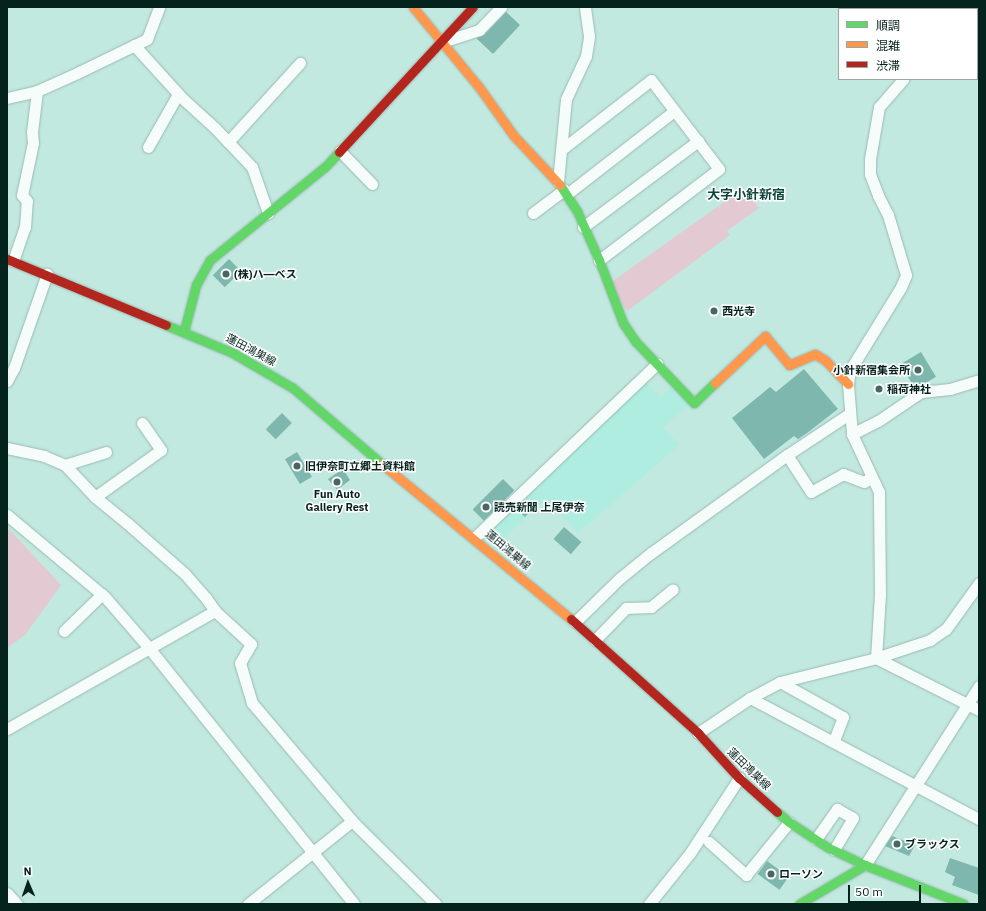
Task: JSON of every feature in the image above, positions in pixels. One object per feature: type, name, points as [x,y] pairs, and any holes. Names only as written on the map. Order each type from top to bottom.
[{"type":"street","points":[[7,98],[37,91],[147,39],[159,7]]},
{"type":"street","points":[[413,7],[479,87],[514,136],[563,189],[577,211],[599,260],[623,323],[636,342],[694,403],[765,336],[789,365],[815,354],[826,361],[848,384]]},
{"type":"street","points":[[184,331],[196,285],[210,260],[324,167],[473,7]]},
{"type":"street","points":[[442,42],[479,30],[502,7]]},
{"type":"street","points":[[563,189],[561,150],[566,100],[586,56],[589,36],[585,7]]},
{"type":"street","points":[[134,45],[178,94],[252,167],[268,213]]},
{"type":"street","points":[[228,142],[300,63]]},
{"type":"street","points":[[561,150],[651,80],[719,169],[599,260]]},
{"type":"street","points":[[876,658],[880,595],[879,492],[852,434],[849,414],[848,384],[850,370],[901,287],[906,275],[888,215],[870,174],[870,159],[879,107],[902,80]]},
{"type":"street","points":[[10,260],[25,227],[27,201],[22,195],[33,143],[32,132],[37,91]]},
{"type":"street","points":[[148,147],[178,94]]},
{"type":"street","points":[[533,213],[563,189],[674,111]]},
{"type":"street","points":[[583,227],[698,141]]},
{"type":"street","points":[[340,151],[372,184]]},
{"type":"street","name":"蓮田鴻巣線","points":[[10,260],[184,331],[233,353],[293,388],[360,447],[474,538],[575,622],[698,733],[739,778],[789,822],[834,850],[865,865],[964,904]]},
{"type":"street","points":[[7,381],[14,368],[47,274]]},
{"type":"street","points":[[474,538],[657,364]]},
{"type":"street","points":[[852,434],[878,421],[921,392],[950,389],[979,380]]},
{"type":"street","points":[[575,622],[620,578],[651,553],[787,455],[849,414]]},
{"type":"street","points":[[95,497],[161,450],[142,423]]},
{"type":"street","points":[[7,448],[44,456],[65,465],[95,497],[127,523],[184,574],[206,598],[215,611],[251,644],[240,663],[252,703],[352,821],[436,904]]},
{"type":"street","points":[[65,465],[106,452]]},
{"type":"street","points":[[787,455],[811,492],[843,474],[864,482],[872,477]]},
{"type":"street","points":[[7,515],[102,594],[149,648],[354,904]]},
{"type":"street","points":[[698,733],[750,698],[780,682],[876,658],[930,640],[946,629],[979,583]]},
{"type":"street","points":[[595,640],[626,608],[651,606],[673,589]]},
{"type":"street","points":[[64,631],[102,594]]},
{"type":"street","points":[[7,729],[215,611]]},
{"type":"street","points":[[876,658],[979,710]]},
{"type":"street","points":[[780,682],[843,718],[834,741]]},
{"type":"street","points":[[799,904],[865,865],[979,686]]},
{"type":"street","points":[[750,698],[834,741],[979,820]]},
{"type":"street","points":[[649,904],[690,852],[739,778]]},
{"type":"street","points":[[816,839],[837,809],[852,818],[834,850]]},
{"type":"street","points":[[248,904],[352,821]]},
{"type":"street","points":[[709,842],[746,875],[789,822]]},
{"type":"street","points":[[7,893],[18,904]]},
{"type":"shaded area","points":[[744,188],[759,208],[727,231],[730,235],[627,311],[610,283]]},
{"type":"shaded area","points":[[645,381],[661,397],[673,385],[690,404],[663,427],[679,445],[578,533],[546,499],[494,547],[483,535]]},
{"type":"shaded area","points":[[7,527],[61,585],[25,635],[7,648]]},
{"type":"building","points":[[506,12],[520,25],[493,54],[476,38],[484,35]]},
{"type":"building","points":[[229,259],[241,271],[225,287],[213,275]]},
{"type":"building","points":[[921,352],[936,377],[915,389],[900,364]]},
{"type":"building","points":[[804,369],[838,409],[807,433],[798,439],[794,436],[764,459],[732,418],[770,387],[776,392]]},
{"type":"building","points":[[282,413],[292,423],[276,439],[266,429]]},
{"type":"building","points":[[297,452],[312,477],[300,484],[285,459]]},
{"type":"building","points":[[343,469],[350,480],[337,490],[328,479]]},
{"type":"building","points":[[503,479],[514,490],[484,521],[473,509]]},
{"type":"building","points":[[523,501],[533,508],[525,517],[515,508]]},
{"type":"building","points":[[564,527],[581,542],[571,554],[554,539]]},
{"type":"building","points":[[892,836],[915,845],[909,856],[885,846]]},
{"type":"building","points":[[950,858],[979,868],[979,895],[952,885],[955,877],[945,872]]},
{"type":"building","points":[[767,861],[789,877],[779,890],[758,874]]},
{"type":"traffic: fast","points":[[184,331],[196,285],[210,260],[325,167],[339,152]]},
{"type":"traffic: fast","points":[[560,185],[577,211],[599,260],[623,323],[636,342],[694,403],[715,383]]},
{"type":"traffic: fast","points":[[166,325],[233,353],[293,388],[382,464]]},
{"type":"traffic: fast","points":[[777,812],[789,822],[827,847],[865,865],[964,904]]},
{"type":"traffic: fast","points":[[799,904],[865,865]]},
{"type":"traffic: slow","points":[[413,7],[479,87],[514,136],[560,185]]},
{"type":"traffic: slow","points":[[715,383],[765,336],[789,365],[815,354],[826,361],[848,384]]},
{"type":"traffic: slow","points":[[382,464],[571,619]]},
{"type":"traffic: jam","points":[[339,152],[473,7]]},
{"type":"traffic: jam","points":[[7,259],[166,325]]},
{"type":"traffic: jam","points":[[571,619],[698,733],[739,778],[777,812]]},
{"type":"place","name":"(株)ハ―ベス","points":[[226,274]]},
{"type":"place","name":"西光寺","points":[[714,311]]},
{"type":"place","name":"小針新宿集会所","points":[[918,370]]},
{"type":"place","name":"稲荷神社","points":[[879,389]]},
{"type":"place","name":"旧伊奈町立郷土資料館","points":[[297,466]]},
{"type":"place","name":"Fun Auto Gallery Rest","points":[[337,482]]},
{"type":"place","name":"読売新聞 上尾伊奈","points":[[486,507]]},
{"type":"place","name":"ブラックス","points":[[897,844]]},
{"type":"place","name":"ローソン","points":[[771,874]]},
{"type":"district","name":"大字小針新宿","points":[[746,195]]}]
